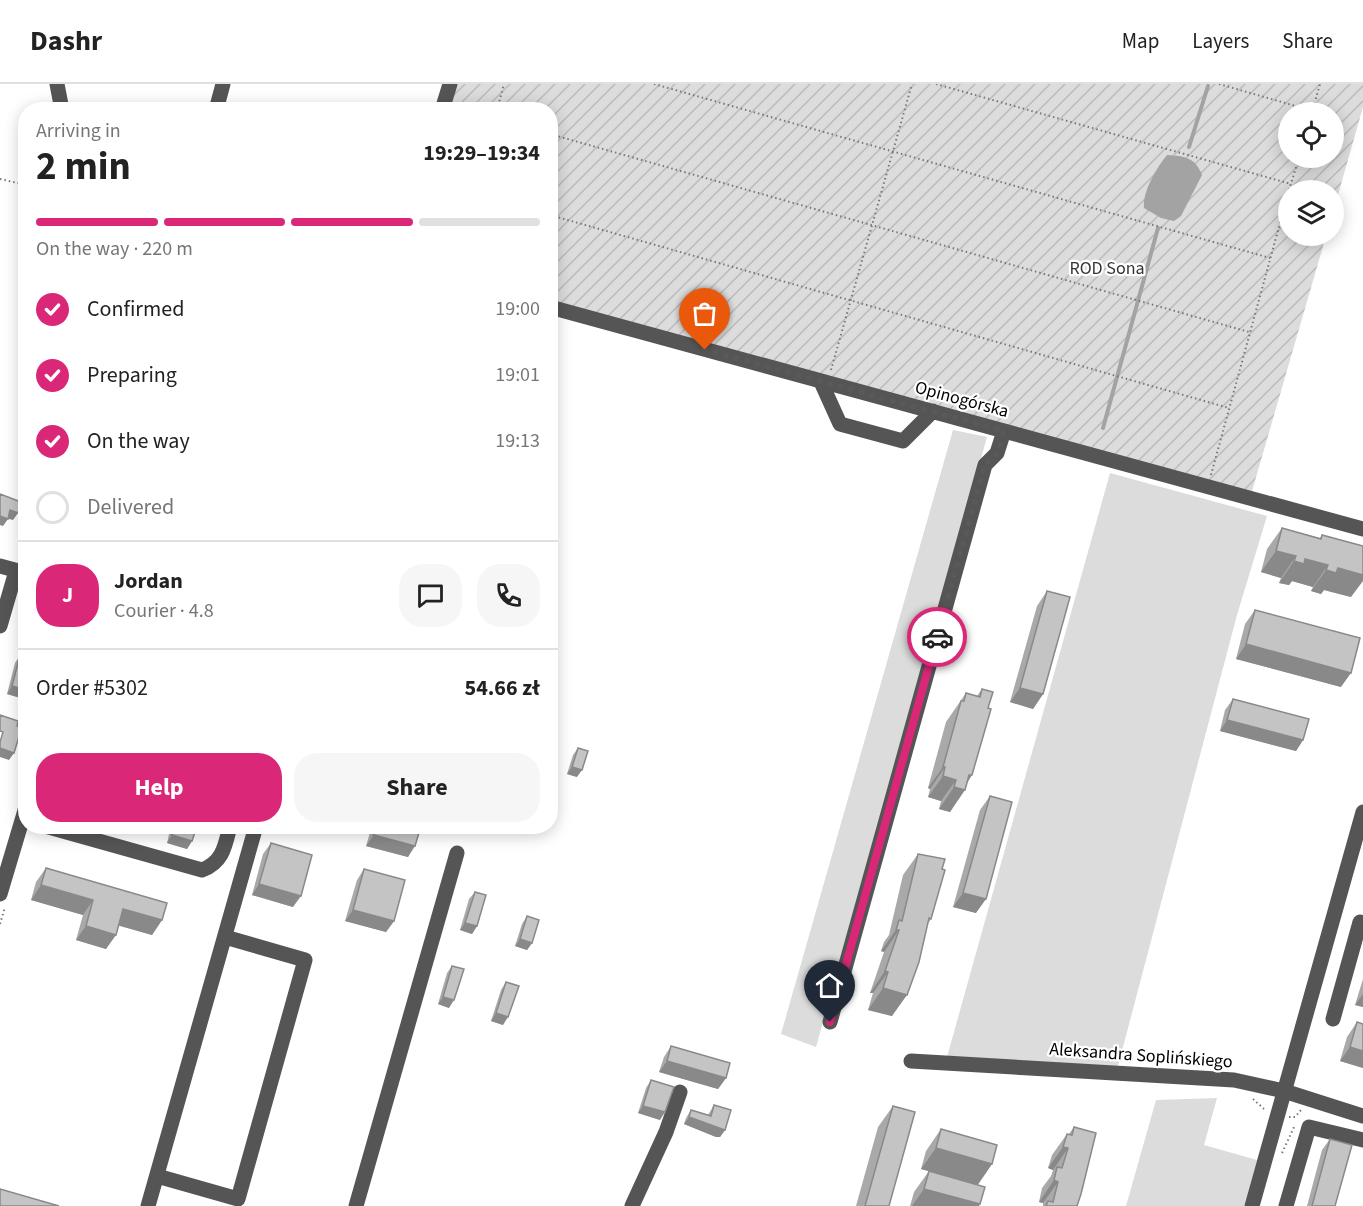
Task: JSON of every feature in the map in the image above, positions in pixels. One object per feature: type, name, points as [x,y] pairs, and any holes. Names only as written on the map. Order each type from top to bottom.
[{"type":"street","points":[[57,84],[60,102]]},
{"type":"street","points":[[218,102],[223,84]]},
{"type":"street","points":[[444,102],[450,84]]},
{"type":"street","name":"Opinogórska","points":[[558,309],[1363,529]]},
{"type":"street","points":[[824,382],[840,424],[903,441],[933,411]]},
{"type":"street","points":[[830,1022],[985,465],[998,453],[1004,431]]},
{"type":"street","points":[[0,566],[18,571]]},
{"type":"street","points":[[0,626],[18,580]]},
{"type":"street","points":[[1252,1206],[1363,812]]},
{"type":"street","points":[[0,894],[18,834]]},
{"type":"street","points":[[74,834],[202,870],[212,866],[222,857],[228,834]]},
{"type":"street","points":[[148,1206],[254,834]]},
{"type":"street","points":[[357,1206],[457,853]]},
{"type":"street","points":[[1333,1019],[1362,919]]},
{"type":"street","points":[[157,1176],[238,1199],[305,960],[225,937]]},
{"type":"street","name":"Aleksandra Soplińskiego","points":[[911,1061],[1234,1080],[1284,1091],[1363,1116]]},
{"type":"street","points":[[632,1206],[666,1132],[680,1092]]},
{"type":"street","points":[[1286,1206],[1309,1127],[1363,1140]]},
{"type":"path","points":[[499,102],[504,84]]},
{"type":"path","points":[[654,84],[1270,258]]},
{"type":"path","points":[[824,382],[850,302],[912,84]]},
{"type":"path","points":[[936,84],[1278,180]]},
{"type":"path","points":[[1219,84],[1279,102]]},
{"type":"path","points":[[1315,102],[1320,84]]},
{"type":"path","points":[[558,136],[1249,332]]},
{"type":"path","points":[[0,179],[18,183]]},
{"type":"path","points":[[558,217],[1229,408]]},
{"type":"path","points":[[1208,486],[1278,230]]},
{"type":"green space","name":"ROD Sona","points":[[455,84],[1363,84],[1363,107],[1342,180],[1278,180],[1278,246],[1323,246],[1250,498],[558,306],[558,102],[450,102]]},
{"type":"green space","points":[[953,430],[987,437],[816,1047],[781,1034]]},
{"type":"green space","points":[[1110,473],[1267,516],[1237,615],[1118,1066],[947,1057]]},
{"type":"green space","points":[[1217,1098],[1204,1145],[1257,1160],[1244,1206],[1126,1206],[1156,1100]]},
{"type":"shaded area","points":[[1167,155],[1179,156],[1192,161],[1202,175],[1181,216],[1174,221],[1161,218],[1144,208],[1148,187]]},
{"type":"building","points":[[0,494],[18,501],[18,513],[10,510],[8,519],[0,516]]},
{"type":"building","points":[[1282,528],[1321,539],[1322,535],[1363,546],[1363,575],[1338,568],[1336,573],[1326,570],[1328,565],[1305,559],[1304,564],[1294,561],[1296,556],[1276,551]]},
{"type":"building","points":[[1047,591],[1070,597],[1043,694],[1020,688]]},
{"type":"building","points":[[1255,610],[1360,638],[1351,673],[1246,644]]},
{"type":"building","points":[[18,663],[18,688],[12,686]]},
{"type":"building","points":[[982,689],[993,692],[988,708],[991,709],[972,775],[969,775],[965,790],[954,787],[956,780],[943,776],[945,767],[943,767],[961,701],[964,701],[966,693],[980,697]]},
{"type":"building","points":[[1233,699],[1309,719],[1303,740],[1227,720]]},
{"type":"building","points":[[0,715],[18,721],[18,740],[14,753],[0,748],[3,732],[0,731]]},
{"type":"building","points":[[578,748],[588,751],[582,770],[572,767]]},
{"type":"building","points":[[990,796],[1012,802],[986,899],[963,893]]},
{"type":"building","points":[[172,834],[194,834],[192,841]]},
{"type":"building","points":[[374,834],[419,834],[415,846]]},
{"type":"building","points":[[271,843],[312,855],[301,896],[259,884]]},
{"type":"building","points":[[918,854],[945,859],[942,869],[945,870],[931,919],[929,918],[919,962],[907,995],[883,988],[888,972],[885,971],[899,930],[896,930],[899,920],[902,921]]},
{"type":"building","points":[[46,868],[167,903],[162,920],[123,909],[116,935],[86,926],[93,900],[41,885]]},
{"type":"building","points":[[364,869],[405,880],[394,921],[353,910]]},
{"type":"building","points":[[475,892],[486,895],[477,926],[465,923]]},
{"type":"building","points":[[527,916],[539,920],[532,943],[520,939]]},
{"type":"building","points":[[452,966],[464,969],[454,1000],[443,997]]},
{"type":"building","points":[[506,982],[519,986],[508,1017],[496,1013]]},
{"type":"building","points":[[1357,1022],[1363,1024],[1363,1051],[1350,1047]]},
{"type":"building","points":[[671,1046],[730,1063],[726,1078],[667,1061]]},
{"type":"building","points":[[651,1080],[674,1087],[665,1112],[643,1106]]},
{"type":"building","points":[[714,1105],[731,1110],[725,1130],[689,1117],[691,1110],[711,1116]]},
{"type":"building","points":[[893,1106],[915,1112],[889,1206],[865,1206]]},
{"type":"building","points":[[1074,1127],[1096,1133],[1077,1206],[1046,1206],[1048,1201],[1053,1202],[1058,1182],[1054,1180],[1057,1167],[1062,1168],[1068,1148],[1063,1147],[1067,1134],[1072,1135]]},
{"type":"building","points":[[941,1129],[997,1145],[992,1164],[936,1148]]},
{"type":"building","points":[[1330,1139],[1352,1145],[1335,1206],[1312,1206]]},
{"type":"building","points":[[929,1171],[985,1187],[980,1204],[924,1189]]},
{"type":"building","points":[[0,1189],[59,1206],[0,1206]]},
{"type":"waterway","points":[[1189,147],[1208,86]]},
{"type":"waterway","points":[[1103,428],[1158,228]]},
{"type":"way so far","points":[[705,350],[1004,431],[998,453],[985,465],[937,637]]},
{"type":"route","points":[[830,1022],[937,637]]}]
